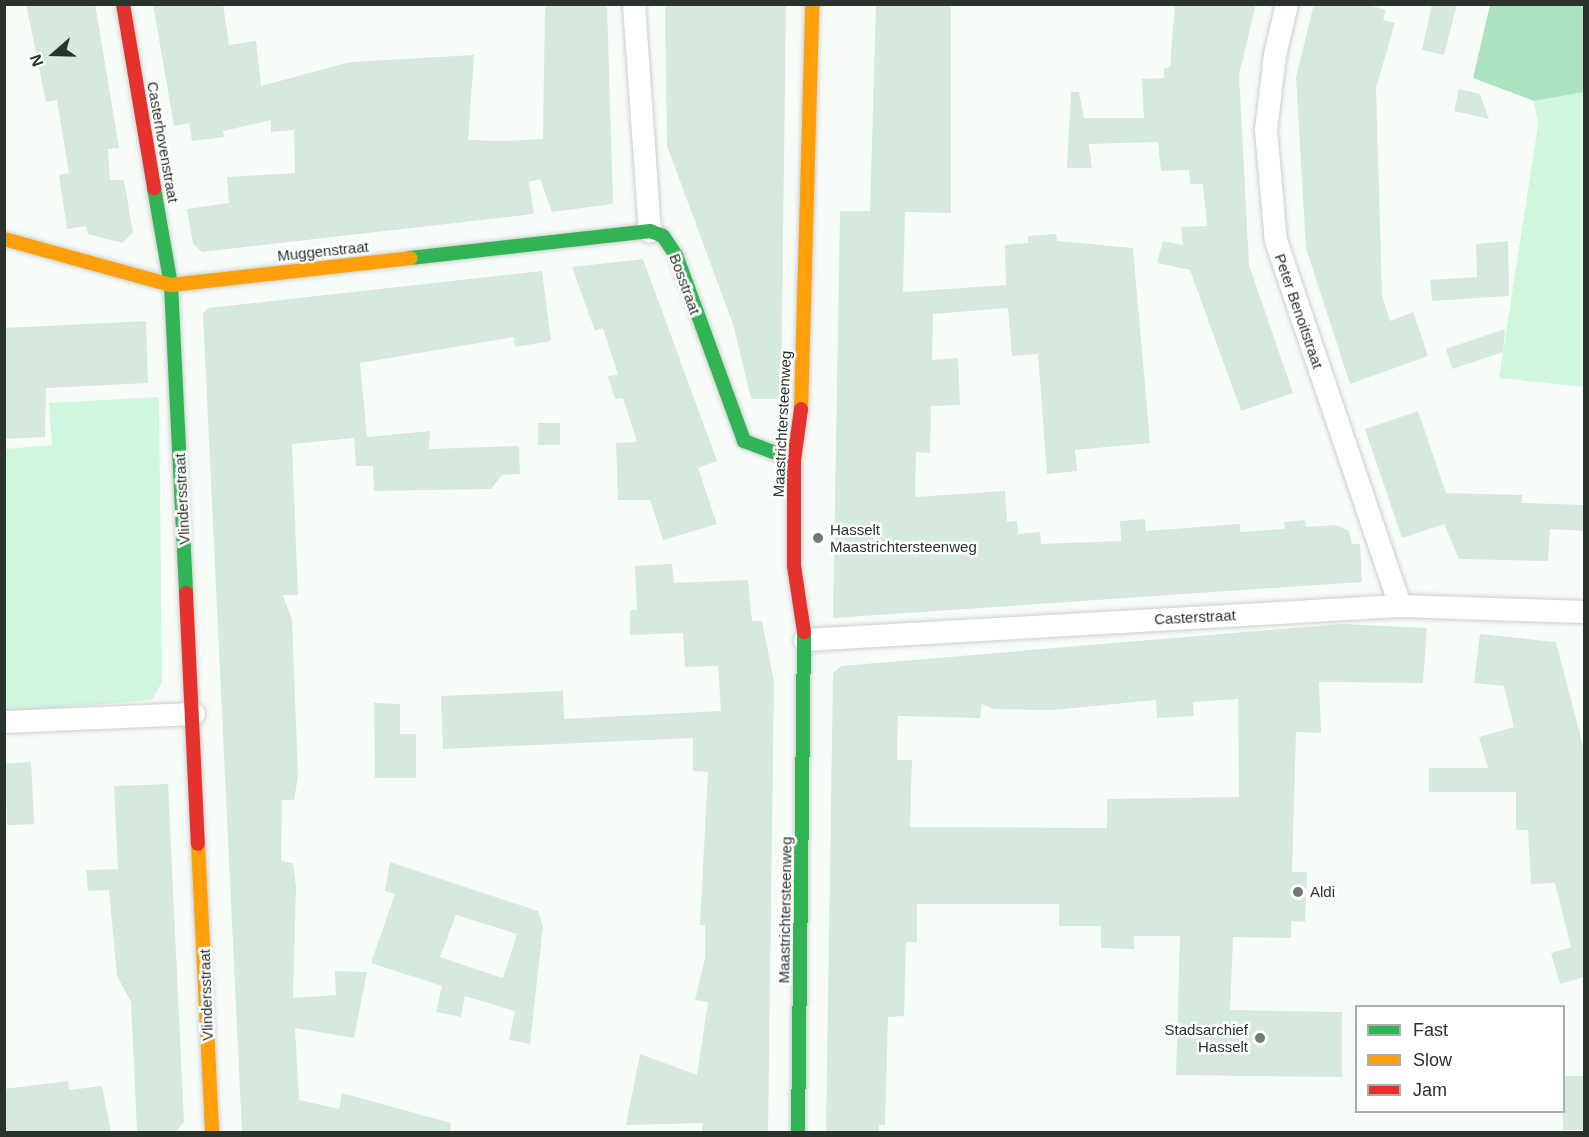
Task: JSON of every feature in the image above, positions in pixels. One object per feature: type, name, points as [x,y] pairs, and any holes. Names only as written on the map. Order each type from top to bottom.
[{"type":"street","name":"Casterhovenstraat","points":[[123,4],[171,285]]},
{"type":"street","points":[[634,4],[650,231]]},
{"type":"street","name":"Maastrichtersteenweg","points":[[798,1132],[805,640],[794,566],[794,460],[802,398],[812,4]]},
{"type":"street","name":"Peter Benoitstraat","points":[[1287,4],[1266,130],[1276,241],[1400,606]]},
{"type":"street","name":"Muggenstraat","points":[[4,238],[171,285],[650,231]]},
{"type":"street","name":"Bosstraat","points":[[650,231],[663,236],[676,255],[744,441],[794,460]]},
{"type":"street","name":"Vlindersstraat","points":[[171,285],[194,714],[212,1132]]},
{"type":"street","name":"Casterstraat","points":[[805,640],[1400,606],[1584,612]]},
{"type":"street","points":[[4,722],[194,714]]},
{"type":"green space","points":[[1490,5],[1584,5],[1584,92],[1534,101],[1473,78]]},
{"type":"green space","points":[[1584,92],[1584,387],[1499,378],[1538,125],[1534,101]]},
{"type":"green space","points":[[159,397],[162,682],[152,700],[5,712],[5,449],[52,445],[49,403]]},
{"type":"building","points":[[26,4],[95,4],[119,148],[108,149],[110,180],[124,180],[133,233],[122,243],[88,234],[86,226],[67,229],[59,175],[69,173],[57,100],[46,102]]},
{"type":"building","points":[[153,4],[223,4],[229,45],[256,41],[261,86],[350,62],[474,55],[468,140],[501,141],[543,139],[545,4],[607,4],[613,204],[552,212],[540,179],[529,182],[534,214],[202,252],[193,244],[187,209],[229,203],[227,177],[295,173],[294,130],[271,132],[271,120],[223,131],[224,137],[192,141],[189,123],[174,126]]},
{"type":"building","points":[[665,4],[786,4],[781,399],[751,399],[733,324],[667,146]]},
{"type":"building","points":[[1175,4],[1256,4],[1239,75],[1249,265],[1293,393],[1241,411],[1190,270],[1157,263],[1163,241],[1183,245],[1181,227],[1207,226],[1203,184],[1190,184],[1189,170],[1161,171],[1158,142],[1089,144],[1092,168],[1067,168],[1071,92],[1079,92],[1084,118],[1144,118],[1142,79],[1164,78],[1164,68],[1170,67]]},
{"type":"building","points":[[1314,4],[1366,4],[1386,10],[1383,20],[1395,23],[1376,88],[1382,295],[1390,321],[1413,312],[1428,356],[1350,384],[1306,248],[1296,77]]},
{"type":"building","points":[[1432,4],[1457,4],[1444,55],[1422,50]]},
{"type":"building","points":[[876,5],[951,5],[951,213],[905,212],[903,292],[1006,285],[1005,245],[1028,243],[1028,236],[1056,234],[1057,241],[1133,248],[1150,443],[1075,450],[1077,471],[1047,474],[1038,354],[1012,356],[1008,308],[933,314],[932,360],[958,358],[960,405],[931,406],[930,453],[916,452],[915,497],[1005,491],[1007,522],[1017,521],[1018,534],[1040,532],[1041,544],[1121,541],[1120,521],[1145,519],[1146,531],[1240,524],[1240,532],[1285,529],[1284,522],[1305,520],[1306,527],[1336,525],[1349,531],[1352,544],[1360,544],[1362,582],[833,618],[840,211],[870,211]]},
{"type":"building","points":[[1459,89],[1480,94],[1489,119],[1454,111]]},
{"type":"building","points":[[1508,241],[1509,296],[1432,301],[1430,280],[1477,277],[1476,244]]},
{"type":"building","points":[[643,259],[717,461],[698,468],[717,524],[663,540],[650,500],[618,500],[616,443],[637,442],[623,398],[615,399],[608,376],[618,375],[603,328],[595,331],[572,267]]},
{"type":"building","points":[[542,271],[551,341],[515,347],[514,337],[360,363],[367,437],[430,431],[429,449],[519,446],[520,474],[502,475],[491,489],[374,491],[373,466],[356,466],[354,438],[292,444],[298,595],[283,595],[292,620],[298,776],[294,800],[282,800],[281,861],[293,863],[296,886],[293,998],[336,995],[335,971],[367,972],[354,1038],[295,1028],[299,1100],[339,1109],[342,1093],[451,1123],[450,1132],[242,1132],[203,314],[208,308]]},
{"type":"building","points":[[146,321],[148,383],[46,388],[45,437],[5,439],[4,328]]},
{"type":"building","points":[[1505,329],[1503,352],[1452,369],[1446,349]]},
{"type":"building","points":[[1418,411],[1446,493],[1522,495],[1522,503],[1584,505],[1584,531],[1550,529],[1548,561],[1459,559],[1444,524],[1402,538],[1365,429]]},
{"type":"building","points":[[538,423],[560,423],[560,445],[538,445]]},
{"type":"building","points":[[672,564],[674,583],[748,580],[752,621],[762,621],[774,682],[768,1132],[702,1132],[703,1123],[626,1125],[640,1054],[697,1075],[708,1002],[695,1000],[705,958],[705,925],[700,925],[708,772],[693,771],[693,738],[443,749],[441,696],[563,691],[564,719],[721,711],[718,666],[685,667],[683,633],[630,635],[630,610],[637,610],[635,566]]},
{"type":"building","points":[[1342,624],[1427,628],[1423,683],[1319,682],[1321,733],[1296,732],[1292,872],[1307,872],[1305,922],[1291,921],[1291,938],[1233,937],[1230,1010],[1342,1012],[1342,1077],[1176,1075],[1180,936],[1134,936],[1134,949],[1101,948],[1101,926],[1059,926],[1059,904],[917,904],[917,942],[906,942],[904,1016],[888,1017],[885,1125],[879,1125],[879,1132],[826,1132],[833,673],[841,666]],"holes":[[[1238,699],[1239,797],[1107,799],[1107,828],[910,827],[912,760],[897,760],[898,716],[980,718],[982,704],[993,709],[1052,710],[1156,700],[1157,718],[1194,716],[1193,702]]]},
{"type":"building","points":[[1480,634],[1556,642],[1584,750],[1584,977],[1560,984],[1551,953],[1571,947],[1555,883],[1531,884],[1528,830],[1516,830],[1516,792],[1429,792],[1429,768],[1488,768],[1479,737],[1514,727],[1504,686],[1474,683]]},
{"type":"building","points":[[374,703],[400,704],[400,734],[416,734],[416,778],[375,778]]},
{"type":"building","points":[[31,762],[34,824],[7,825],[4,763]]},
{"type":"building","points":[[168,784],[184,1122],[175,1132],[137,1132],[131,1002],[117,976],[109,890],[88,891],[86,870],[118,869],[114,786]]},
{"type":"building","points":[[390,862],[538,911],[543,926],[530,1044],[509,1040],[515,1011],[465,996],[461,1017],[436,1012],[442,986],[371,963],[395,894],[385,891]],"holes":[[[456,915],[517,934],[503,978],[440,957]]]},
{"type":"building","points":[[1565,1076],[1584,1076],[1584,1130],[1563,1130]]},
{"type":"building","points":[[68,1081],[69,1090],[102,1086],[111,1132],[4,1132],[4,1089]]},
{"type":"traffic: fast","points":[[154,188],[171,285],[186,593]]},
{"type":"traffic: fast","points":[[410,258],[650,231],[663,236],[676,255],[744,441],[794,460]]},
{"type":"traffic: fast","points":[[798,1132],[804,632]]},
{"type":"traffic: slow","points":[[801,409],[812,4]]},
{"type":"traffic: slow","points":[[4,239],[171,285],[410,258]]},
{"type":"traffic: slow","points":[[198,844],[212,1132]]},
{"type":"traffic: jam","points":[[123,4],[154,188]]},
{"type":"traffic: jam","points":[[801,409],[794,460],[794,566],[804,632]]},
{"type":"traffic: jam","points":[[186,593],[198,844]]},
{"type":"place","name":"Hasselt Maastrichtersteenweg","points":[[818,538]]},
{"type":"place","name":"Aldi","points":[[1298,892]]},
{"type":"place","name":"Stadsarchief Hasselt","points":[[1260,1038]]}]
